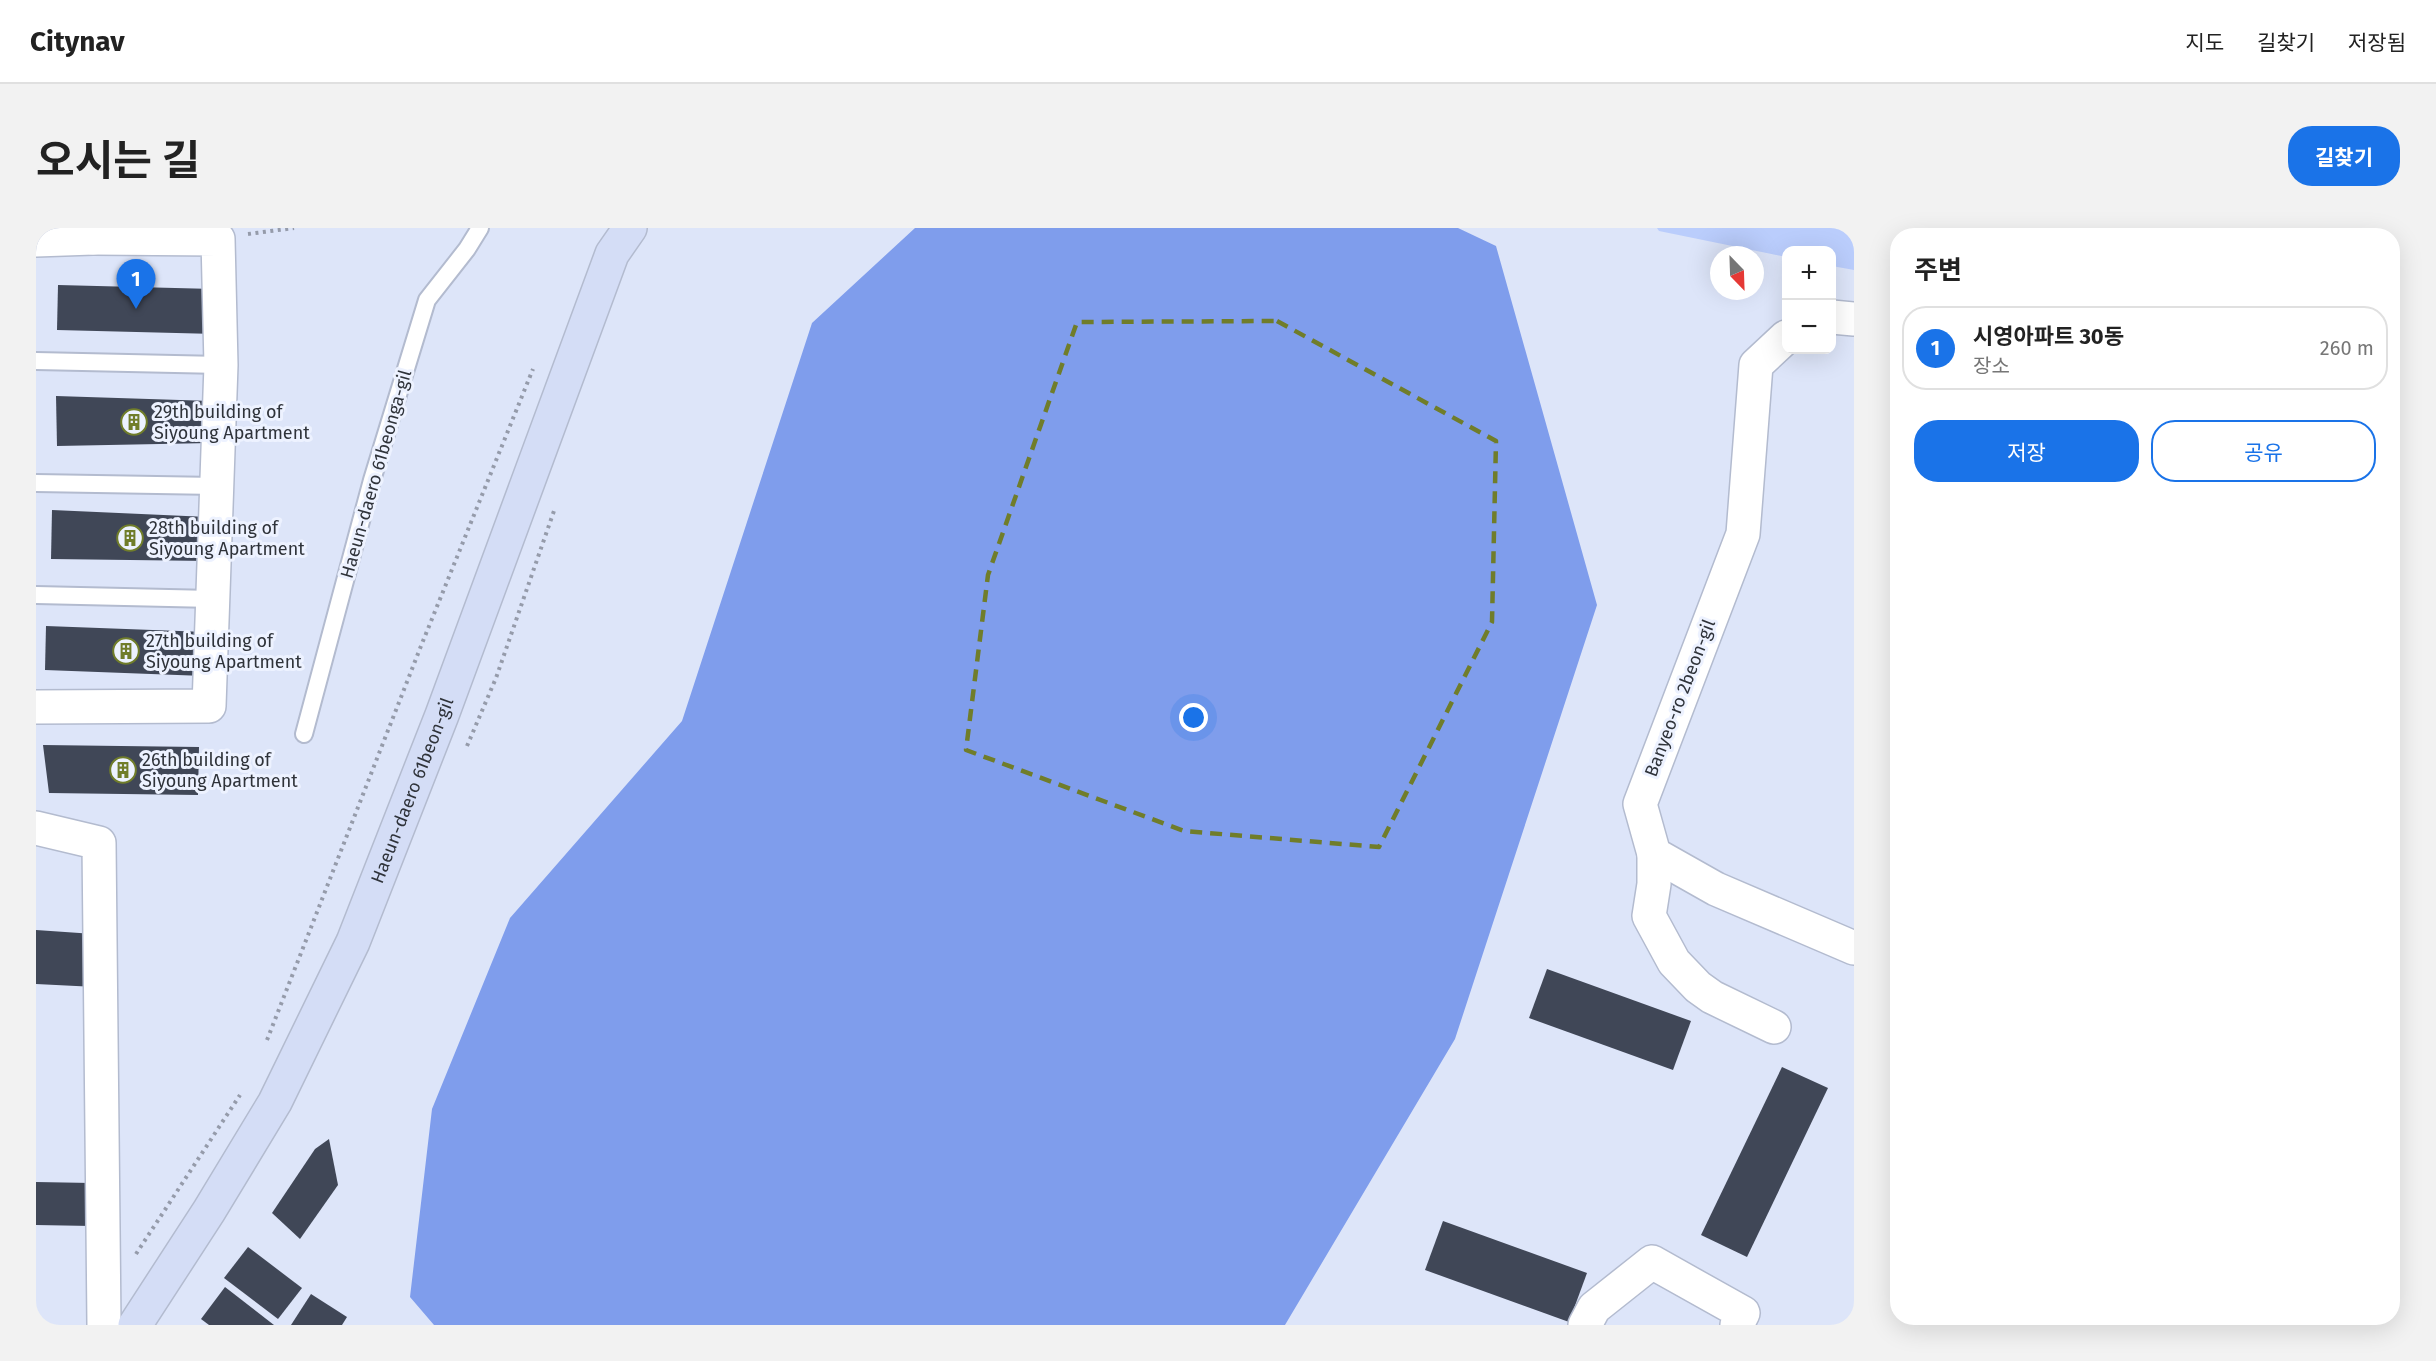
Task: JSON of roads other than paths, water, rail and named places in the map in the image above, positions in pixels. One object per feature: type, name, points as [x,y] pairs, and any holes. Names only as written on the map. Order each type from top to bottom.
[{"type":"main road","name":"Haeun-daero 61beon-gil","points":[[135,1325],[209,1211],[275,1102],[353,942],[442,715],[612,254],[630,228]]},
{"type":"street","points":[[36,240],[96,233],[218,239],[220,365],[209,706],[36,707]]},
{"type":"street","points":[[1836,317],[1854,319]]},
{"type":"street","name":"Banyeo-ro 2beon-gil","points":[[1774,1027],[1712,997],[1698,987],[1674,962],[1648,916],[1654,884],[1654,854],[1641,804],[1743,534],[1756,365],[1782,341]]},
{"type":"street","points":[[36,828],[99,843],[104,1325]]},
{"type":"street","points":[[1654,854],[1716,889],[1854,948]]},
{"type":"street","points":[[1585,1325],[1594,1308],[1652,1262],[1743,1313],[1737,1325]]},
{"type":"lane","name":"Haeun-daero 61beonga-gil","points":[[304,734],[372,480],[427,300],[467,249],[480,228]]},
{"type":"lane","points":[[36,362],[220,365]]},
{"type":"lane","points":[[36,483],[217,486]]},
{"type":"lane","points":[[36,595],[213,599]]},
{"type":"place","name":"시영아파트 30동","points":[[136,309]]},
{"type":"place","name":"29th building of Siyoung Apartment","points":[[134,422]]},
{"type":"place","name":"28th building of Siyoung Apartment","points":[[130,538]]},
{"type":"place","name":"27th building of Siyoung Apartment","points":[[126,651]]},
{"type":"place","name":"26th building of Siyoung Apartment","points":[[123,770]]}]
